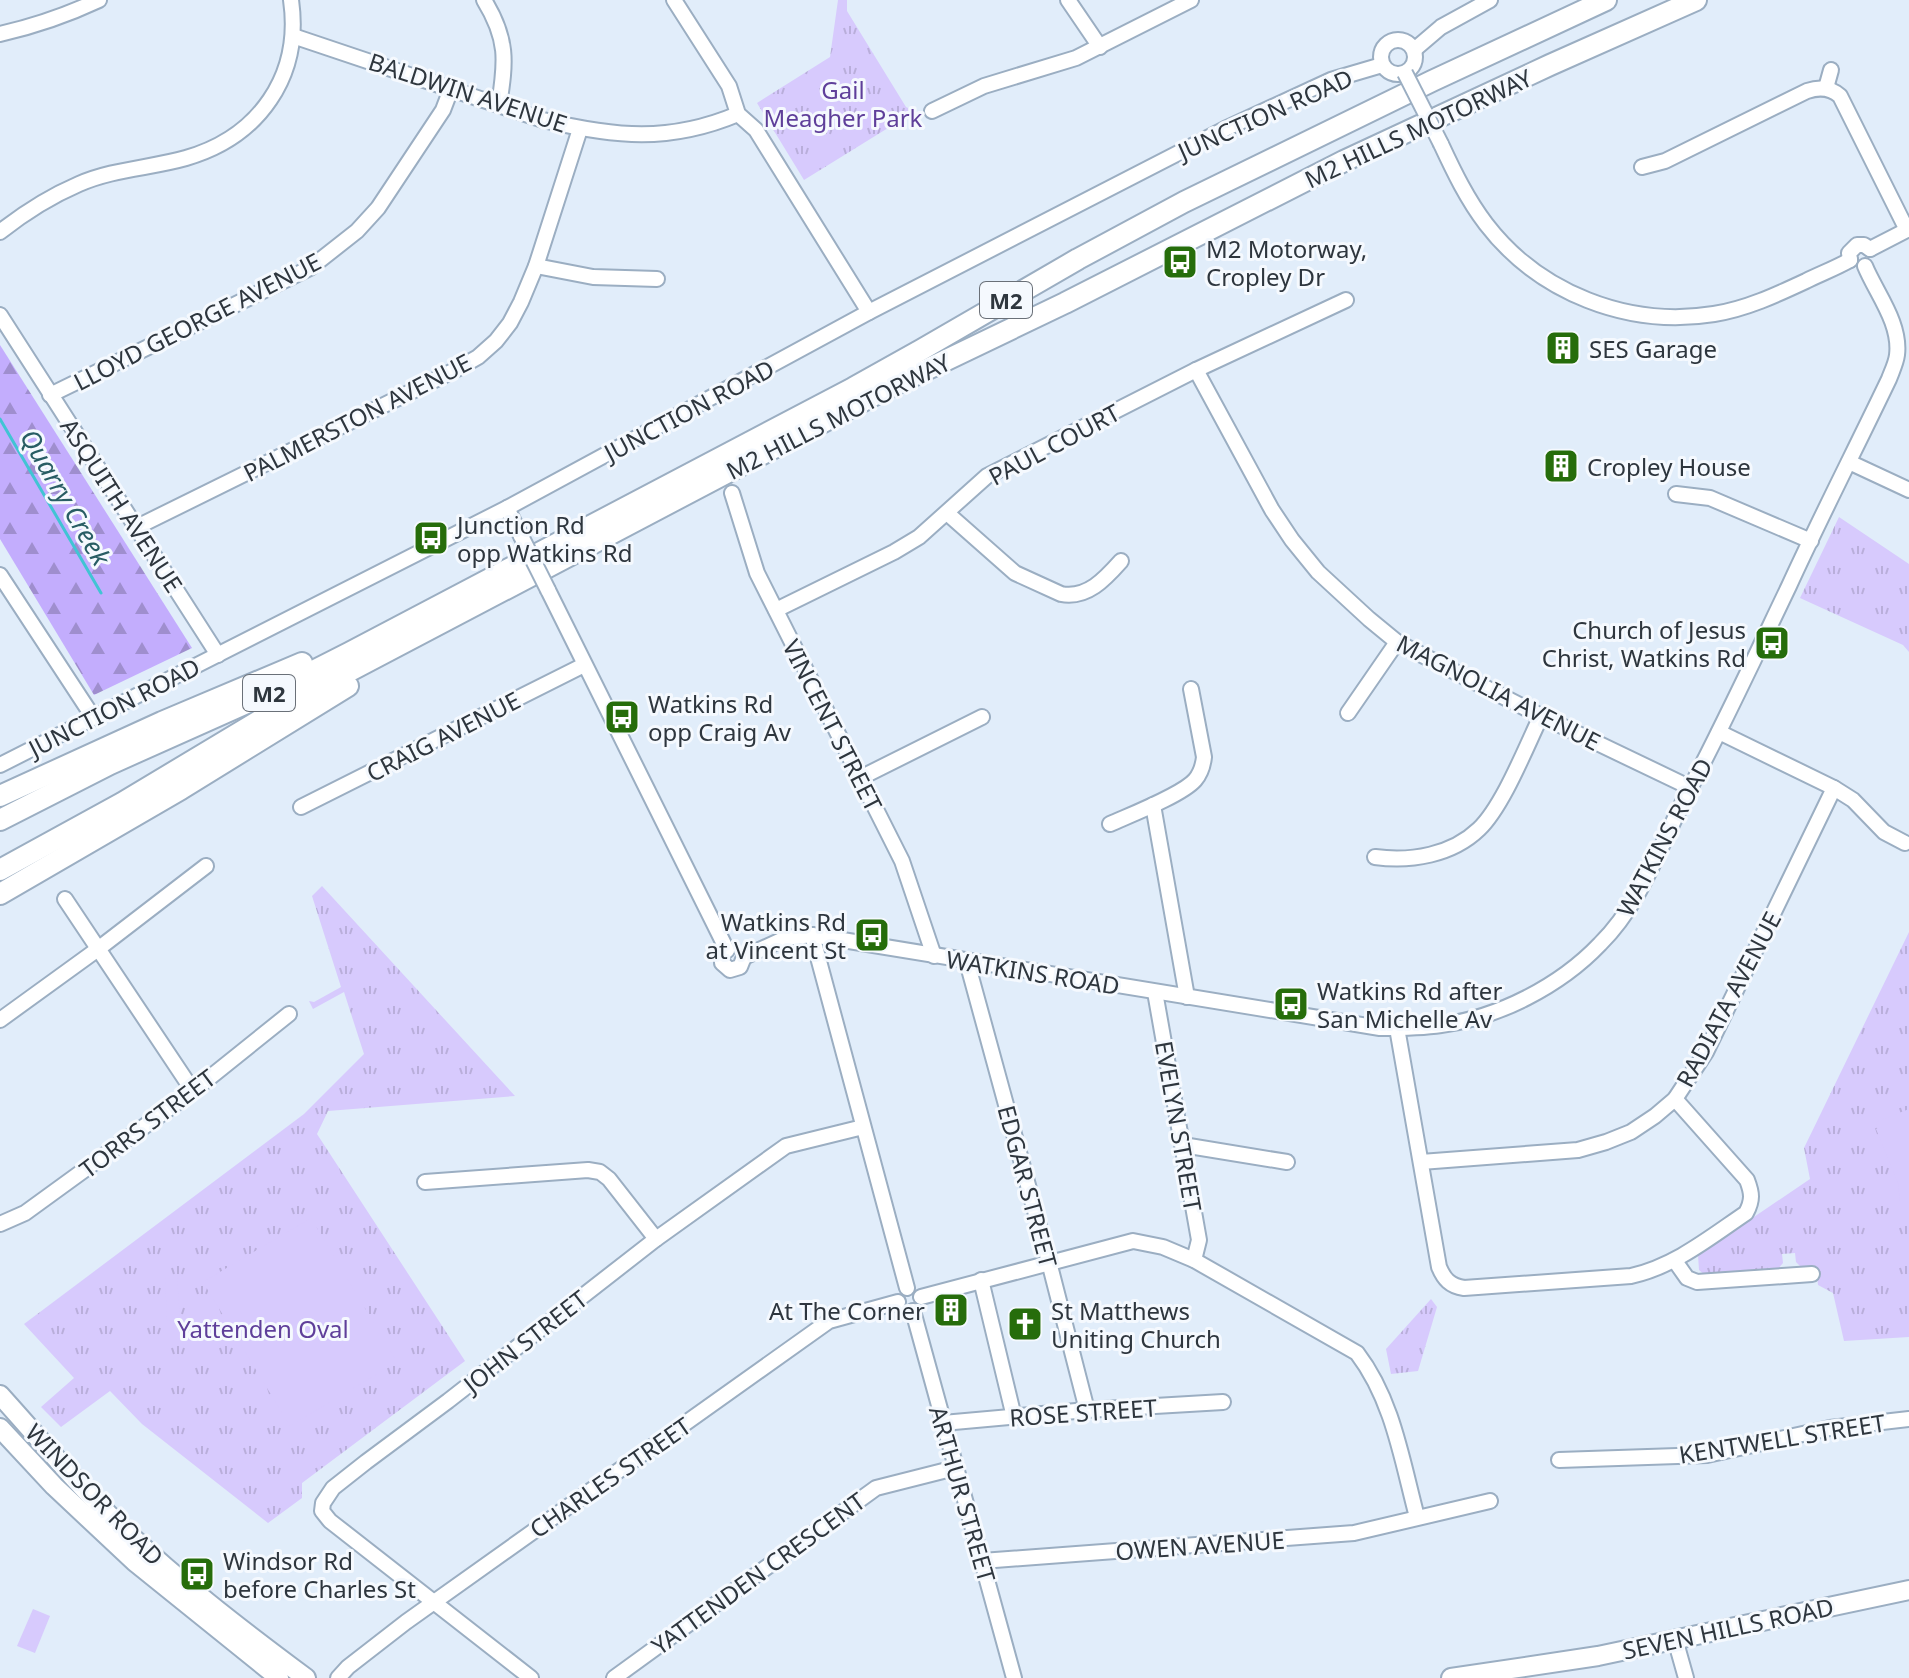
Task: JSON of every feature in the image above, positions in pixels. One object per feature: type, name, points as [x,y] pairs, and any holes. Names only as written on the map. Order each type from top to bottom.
[{"type":"highway","name":"M2 HILLS MOTORWAY","points":[[0,820],[110,764],[278,689],[499,574],[853,388],[1184,202],[1606,0]]},
{"type":"highway","name":"M2 HILLS MOTORWAY","points":[[0,870],[110,810],[289,703],[888,388],[1065,303],[1344,161],[1696,0]]},
{"type":"highway","points":[[0,796],[499,574]]},
{"type":"highway","points":[[0,894],[181,789],[473,606]]},
{"type":"main road","name":"WINDSOR ROAD","points":[[1,1398],[115,1521],[234,1625],[306,1678]]},
{"type":"main road","name":"WINDSOR ROAD","points":[[0,1428],[64,1496],[135,1562],[279,1678]]},
{"type":"main road","name":"SEVEN HILLS ROAD","points":[[1451,1678],[1492,1675],[1598,1656],[1909,1590]]},
{"type":"street","points":[[0,34],[46,22],[99,0]]},
{"type":"street","points":[[0,232],[40,204],[80,183],[124,170],[186,158],[223,143],[253,122],[272,97],[285,69],[293,36],[291,0]]},
{"type":"street","points":[[484,0],[504,48],[499,105]]},
{"type":"street","points":[[674,0],[729,86],[738,114],[756,130],[869,312]]},
{"type":"street","points":[[1068,0],[1100,47]]},
{"type":"street","points":[[932,111],[984,86],[1076,58],[1191,0]]},
{"type":"street","points":[[1414,50],[1441,27],[1482,2]]},
{"type":"street","name":"BALDWIN AVENUE","points":[[293,36],[543,120],[580,129],[616,134],[684,131],[738,114]]},
{"type":"street","points":[[1401,40],[1414,50],[1413,65],[1405,73],[1395,74],[1382,65],[1382,49],[1390,41],[1401,40]]},
{"type":"street","name":"JUNCTION ROAD","points":[[0,765],[507,508],[869,312],[1225,129],[1331,80],[1382,65]]},
{"type":"street","points":[[1826,88],[1831,70]]},
{"type":"street","points":[[1405,73],[1465,192],[1485,223],[1524,264],[1558,287],[1592,303],[1642,315],[1674,317],[1716,314],[1763,300],[1850,260]]},
{"type":"street","points":[[1642,167],[1665,161],[1807,91],[1815,88],[1835,91],[1908,229],[1870,249]]},
{"type":"street","name":"LLOYD GEORGE AVENUE","points":[[50,395],[310,268],[333,252],[378,208],[443,110],[451,89]]},
{"type":"street","name":"PALMERSTON AVENUE","points":[[137,527],[457,369],[478,357],[496,341],[510,323],[536,266],[580,129]]},
{"type":"street","points":[[1860,244],[1870,249],[1871,260],[1865,266],[1859,267],[1850,260],[1849,253],[1853,246],[1860,244]]},
{"type":"street","points":[[536,266],[593,277],[657,279]]},
{"type":"street","name":"WATKINS ROAD","points":[[584,665],[727,950],[722,955],[722,963],[730,970],[740,967],[744,957],[786,938],[812,935],[1363,1027],[1443,1025],[1492,1012],[1548,985],[1600,945],[1636,898],[1654,865],[1889,379],[1897,356],[1895,330],[1865,266]]},
{"type":"street","name":"PAUL COURT","points":[[776,610],[919,537],[987,476],[1196,370],[1346,300]]},
{"type":"street","name":"ASQUITH AVENUE","points":[[0,315],[218,655]]},
{"type":"street","name":"MAGNOLIA AVENUE","points":[[1196,370],[1272,510],[1292,540],[1318,572],[1397,642],[1691,788]]},
{"type":"street","points":[[1849,462],[1909,490]]},
{"type":"street","name":"VINCENT STREET","points":[[732,493],[757,573],[902,861],[934,956]]},
{"type":"street","points":[[1676,494],[1710,498],[1811,541]]},
{"type":"street","points":[[507,508],[584,665]]},
{"type":"street","points":[[947,513],[1015,573],[1061,594],[1082,594],[1104,580],[1121,561]]},
{"type":"street","points":[[0,575],[93,717]]},
{"type":"street","points":[[1348,713],[1397,642]]},
{"type":"street","name":"CRAIG AVENUE","points":[[301,807],[584,665]]},
{"type":"street","points":[[1110,824],[1192,784],[1202,768],[1204,757],[1191,689]]},
{"type":"street","points":[[1375,857],[1398,860],[1428,856],[1451,847],[1478,830],[1495,809],[1541,716]]},
{"type":"street","points":[[860,778],[982,717]]},
{"type":"street","points":[[1719,732],[1834,788],[1853,800],[1884,832],[1905,843]]},
{"type":"street","name":"RADIATA AVENUE","points":[[1421,1162],[1578,1150],[1631,1132],[1675,1099],[1706,1052],[1834,788]]},
{"type":"street","points":[[1153,805],[1187,997]]},
{"type":"street","points":[[0,1020],[206,866]]},
{"type":"street","points":[[65,899],[193,1091]]},
{"type":"street","points":[[812,935],[907,1288]]},
{"type":"street","name":"EDGAR STREET","points":[[967,962],[1087,1410]]},
{"type":"street","name":"EVELYN STREET","points":[[1155,992],[1199,1240],[1194,1260]]},
{"type":"street","name":"TORRS STREET","points":[[0,1224],[25,1213],[193,1091],[289,1014]]},
{"type":"street","points":[[1397,1028],[1439,1267],[1443,1276],[1456,1287],[1631,1276],[1649,1272],[1675,1261],[1746,1213],[1752,1202],[1747,1180],[1675,1099]]},
{"type":"street","name":"JOHN STREET","points":[[431,1600],[325,1517],[322,1511],[333,1488],[656,1239],[786,1146],[863,1127]]},
{"type":"street","points":[[1183,1145],[1287,1162]]},
{"type":"street","points":[[425,1182],[588,1170],[600,1172],[617,1187],[656,1239]]},
{"type":"street","points":[[921,1297],[1133,1241],[1163,1247],[1194,1260],[1357,1353],[1370,1370],[1390,1414],[1417,1517]]},
{"type":"street","points":[[1675,1261],[1687,1278],[1697,1282],[1812,1274]]},
{"type":"street","points":[[981,1280],[1014,1417]]},
{"type":"street","points":[[907,1288],[914,1288],[921,1297],[913,1311],[902,1309],[898,1302],[899,1294],[907,1288]]},
{"type":"street","name":"CHARLES STREET","points":[[338,1678],[431,1600],[829,1321],[898,1302]]},
{"type":"street","name":"ARTHUR STREET","points":[[913,1311],[1014,1678]]},
{"type":"street","name":"ROSE STREET","points":[[943,1423],[1223,1402]]},
{"type":"street","name":"KENTWELL STREET","points":[[1559,1460],[1707,1455],[1830,1428],[1909,1419]]},
{"type":"street","name":"YATTENDEN CRESCENT","points":[[614,1678],[876,1488],[955,1468]]},
{"type":"street","name":"OWEN AVENUE","points":[[982,1561],[1345,1534],[1490,1501]]},
{"type":"street","points":[[431,1600],[531,1678]]},
{"type":"street","points":[[1675,1639],[1686,1678]]},
{"type":"green space","name":"Gail Meagher Park","points":[[838,0],[847,0],[847,11],[908,108],[909,115],[804,180],[757,103],[830,57]]},
{"type":"green space","points":[[0,345],[192,648],[94,695],[0,539]]},
{"type":"green space","points":[[1839,517],[1909,564],[1909,652],[1903,645],[1800,598]]},
{"type":"green space","name":"Yattenden Oval","points":[[322,886],[515,1096],[328,1111],[317,1134],[465,1361],[302,1483],[302,1498],[268,1523],[142,1424],[110,1391],[61,1427],[41,1407],[74,1378],[24,1324],[304,1114],[364,1054],[344,992],[313,1009],[309,1001],[314,1002],[341,987],[312,896]]},
{"type":"green space","points":[[1909,932],[1909,1337],[1844,1341],[1833,1293],[1818,1285],[1816,1268],[1803,1269],[1796,1262],[1795,1253],[1782,1254],[1783,1263],[1776,1271],[1706,1276],[1699,1270],[1698,1255],[1810,1179],[1804,1148]]},
{"type":"green space","points":[[1909,1109],[1909,1221],[1876,1122]]},
{"type":"green space","points":[[311,1218],[397,1362],[290,1426],[203,1282]]},
{"type":"green space","points":[[177,1275],[180,1320],[167,1321],[165,1276]]},
{"type":"green space","points":[[1431,1299],[1437,1307],[1418,1371],[1391,1374],[1386,1349]]},
{"type":"green space","points":[[33,1609],[50,1616],[35,1653],[17,1646]]},
{"type":"waterway","name":"Quarry Creek","points":[[0,419],[101,593]]},
{"type":"place","name":"M2 Motorway, Cropley Dr","points":[[1180,262]]},
{"type":"place","name":"SES Garage","points":[[1563,348]]},
{"type":"place","name":"Cropley House","points":[[1561,466]]},
{"type":"place","name":"Junction Rd opp Watkins Rd","points":[[431,538]]},
{"type":"place","name":"Church of Jesus Christ, Watkins Rd","points":[[1772,643]]},
{"type":"place","name":"Watkins Rd opp Craig Av","points":[[622,717]]},
{"type":"place","name":"Watkins Rd at Vincent St","points":[[872,935]]},
{"type":"place","name":"Watkins Rd after San Michelle Av","points":[[1291,1004]]},
{"type":"place","name":"At The Corner","points":[[951,1310]]},
{"type":"place","name":"St Matthews Uniting Church","points":[[1025,1324]]},
{"type":"place","name":"Windsor Rd before Charles St","points":[[197,1574]]}]
